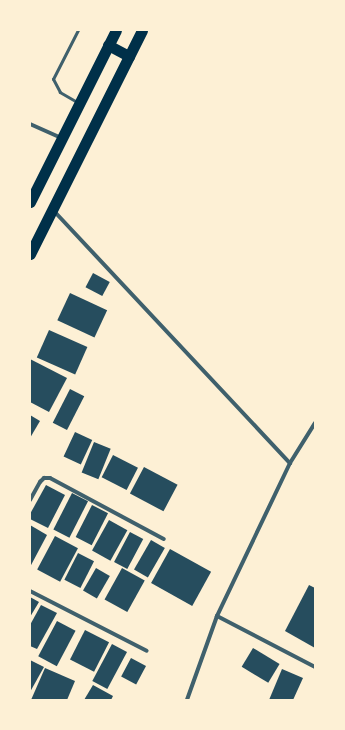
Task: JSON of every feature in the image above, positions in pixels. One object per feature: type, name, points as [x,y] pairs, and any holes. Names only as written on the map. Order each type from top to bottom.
[{"type":"highway","points":[[30,202],[116,30]]},
{"type":"highway","points":[[30,254],[142,30]]},
{"type":"highway","points":[[108,45],[129,56]]},
{"type":"street","points":[[30,124],[62,138]]},
{"type":"street","points":[[53,210],[290,463]]},
{"type":"street","points":[[187,700],[217,616],[290,463],[315,423]]},
{"type":"street","points":[[30,500],[40,482],[44,478],[50,478],[164,539]]},
{"type":"street","points":[[30,591],[147,651]]},
{"type":"street","points":[[217,616],[315,667]]},
{"type":"lane","points":[[78,30],[53,79],[60,92],[80,103]]},
{"type":"building","points":[[93,273],[110,282],[102,296],[85,287]]},
{"type":"building","points":[[70,293],[107,310],[94,338],[57,320]]},
{"type":"building","points":[[49,330],[87,347],[75,374],[37,357]]},
{"type":"building","points":[[30,359],[67,378],[49,412],[30,402]]},
{"type":"building","points":[[70,389],[84,396],[67,430],[53,423]]},
{"type":"building","points":[[30,415],[40,421],[30,438]]},
{"type":"building","points":[[75,432],[92,440],[81,465],[64,456]]},
{"type":"building","points":[[94,442],[111,449],[98,479],[82,473]]},
{"type":"building","points":[[113,455],[138,468],[127,490],[102,477]]},
{"type":"building","points":[[144,467],[178,485],[163,511],[130,493]]},
{"type":"building","points":[[46,485],[65,495],[48,528],[30,519],[30,514]]},
{"type":"building","points":[[72,493],[88,501],[69,538],[53,530]]},
{"type":"building","points":[[92,505],[108,513],[92,545],[76,537]]},
{"type":"building","points":[[109,520],[127,530],[110,561],[92,551]]},
{"type":"building","points":[[30,525],[47,535],[30,567]]},
{"type":"building","points":[[130,532],[143,539],[127,569],[114,562]]},
{"type":"building","points":[[55,536],[78,548],[60,582],[37,570]]},
{"type":"building","points":[[151,540],[165,548],[148,577],[134,569]]},
{"type":"building","points":[[170,549],[211,572],[192,606],[151,583]]},
{"type":"building","points":[[78,553],[94,561],[80,588],[64,580]]},
{"type":"building","points":[[96,568],[110,576],[97,599],[83,591]]},
{"type":"building","points":[[122,568],[145,581],[127,612],[105,599]]},
{"type":"building","points":[[309,585],[315,588],[315,648],[285,631]]},
{"type":"building","points":[[30,597],[39,602],[30,617]]},
{"type":"building","points":[[41,605],[57,613],[37,649],[30,646],[30,625]]},
{"type":"building","points":[[57,621],[76,631],[57,666],[38,656]]},
{"type":"building","points":[[85,630],[109,642],[94,672],[70,659]]},
{"type":"building","points":[[112,644],[127,652],[107,689],[92,681]]},
{"type":"building","points":[[253,648],[280,664],[268,683],[242,667]]},
{"type":"building","points":[[131,658],[146,666],[136,685],[121,677]]},
{"type":"building","points":[[30,660],[44,667],[30,692]]},
{"type":"building","points":[[45,668],[75,681],[67,700],[31,700]]},
{"type":"building","points":[[282,669],[303,678],[293,700],[269,700]]},
{"type":"building","points":[[93,685],[113,696],[111,700],[84,700]]}]
